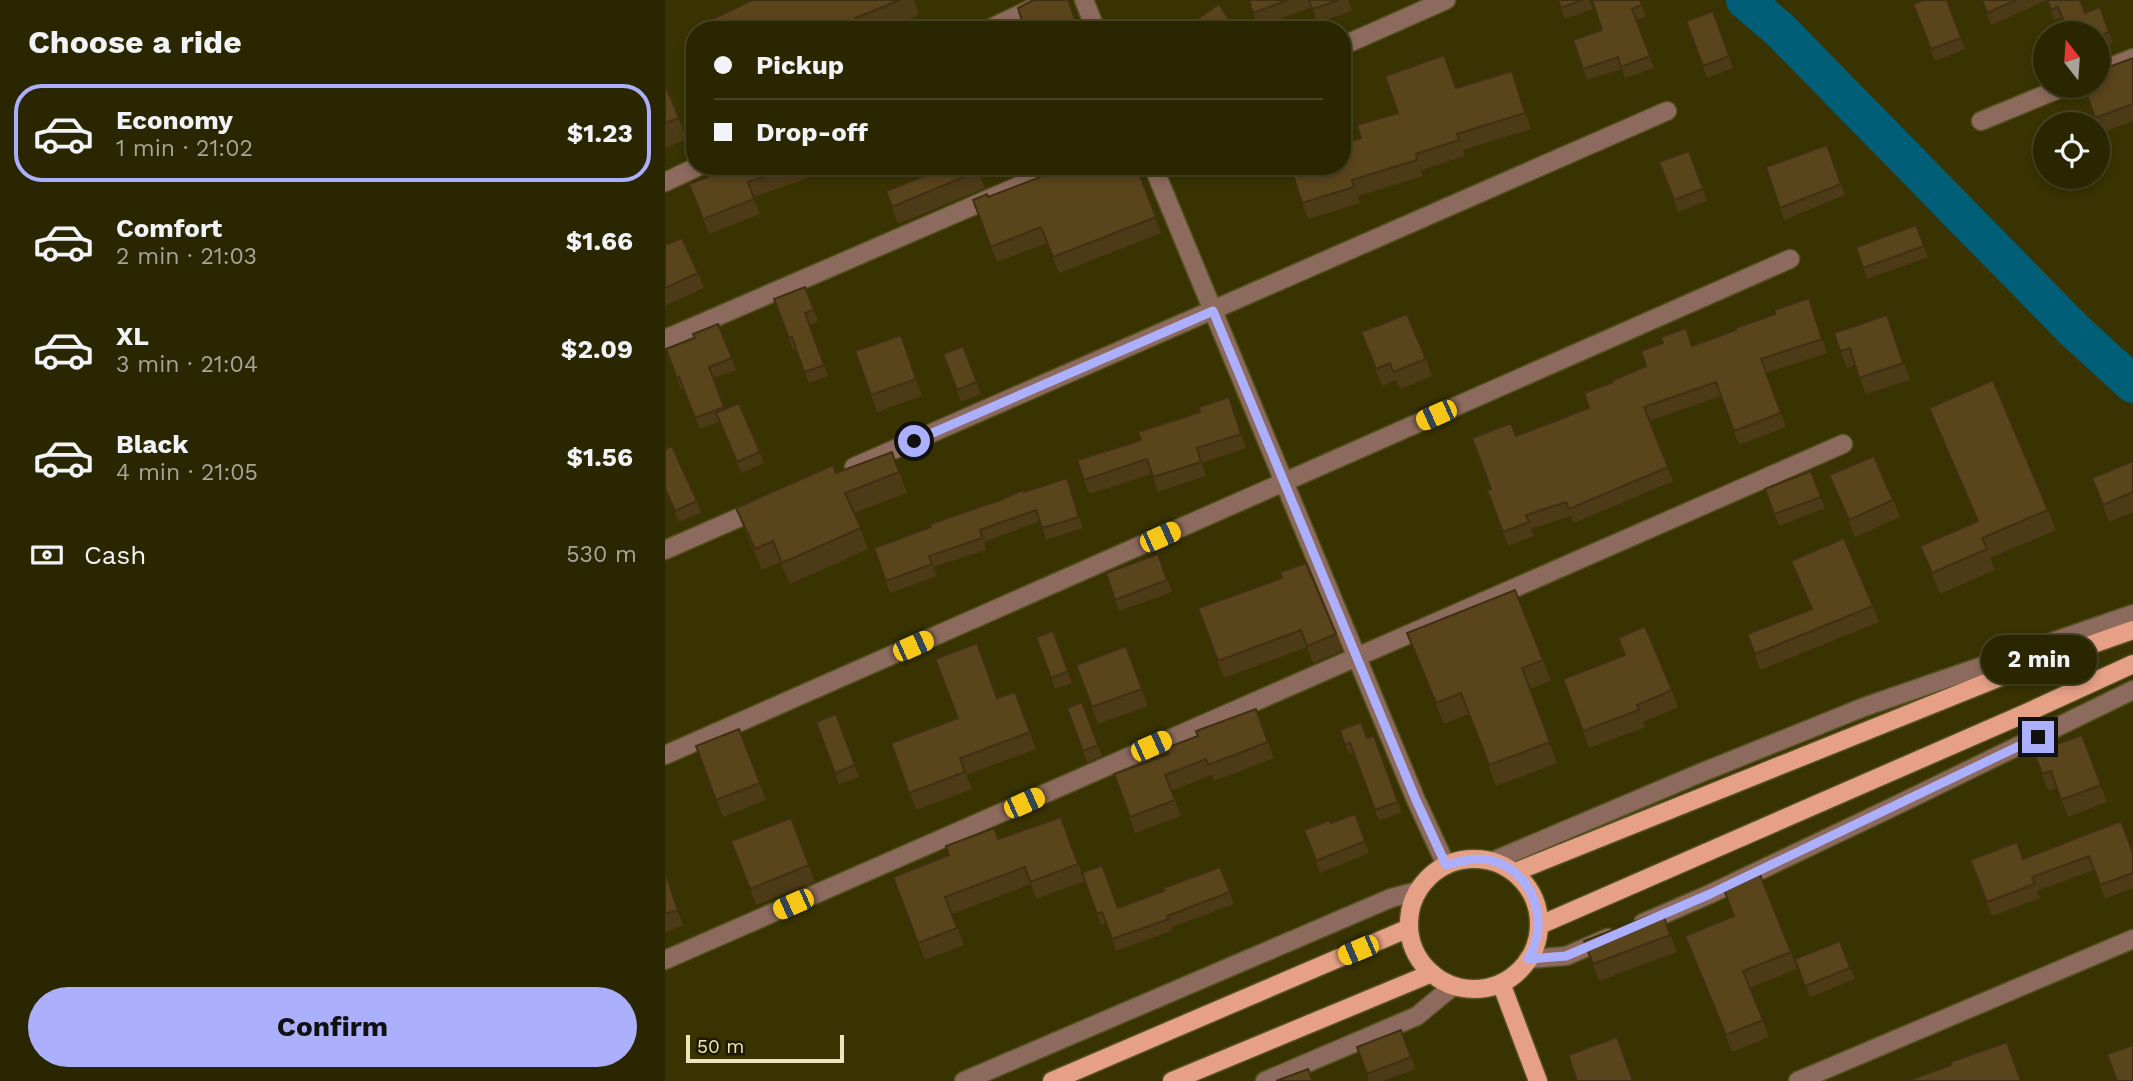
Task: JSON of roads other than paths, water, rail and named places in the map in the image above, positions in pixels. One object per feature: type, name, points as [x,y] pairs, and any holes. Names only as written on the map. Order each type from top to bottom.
[{"type":"main road","points":[[1515,872],[2008,674],[2133,630]]},
{"type":"main road","points":[[1540,925],[2133,664]]},
{"type":"main road","points":[[1469,859],[1493,861],[1515,872],[1534,896],[1540,925],[1535,949],[1521,969],[1501,983],[1477,989],[1453,986],[1431,973],[1416,953],[1409,928],[1411,909],[1418,891],[1430,876],[1446,865],[1469,859]]},
{"type":"main road","points":[[1052,1081],[1409,928]]},
{"type":"main road","points":[[1172,1081],[1431,973]]},
{"type":"main road","points":[[1501,983],[1538,1081]]},
{"type":"street","points":[[1006,21],[1050,0]]},
{"type":"street","points":[[1083,0],[1092,21]]},
{"type":"street","points":[[1351,42],[1446,0]]},
{"type":"street","points":[[2111,67],[2133,58]]},
{"type":"street","points":[[1981,121],[2037,98]]},
{"type":"street","points":[[843,472],[1667,111]]},
{"type":"street","points":[[665,182],[686,172]]},
{"type":"street","points":[[665,339],[1044,175]]},
{"type":"street","points":[[1157,175],[1416,800],[1446,865]]},
{"type":"street","points":[[665,755],[1790,259]]},
{"type":"street","points":[[665,960],[1843,444]]},
{"type":"street","points":[[665,550],[780,500]]},
{"type":"street","points":[[1493,861],[1864,707],[2133,614]]},
{"type":"street","points":[[1528,959],[1566,956],[1710,894],[2133,690]]},
{"type":"street","points":[[964,1081],[1391,898],[1418,891]]},
{"type":"street","points":[[1797,1081],[2133,939]]},
{"type":"street","points":[[1265,1081],[1417,1016],[1453,986]]},
{"type":"waterway","points":[[1745,0],[1779,29],[2074,330],[2133,384]]}]
